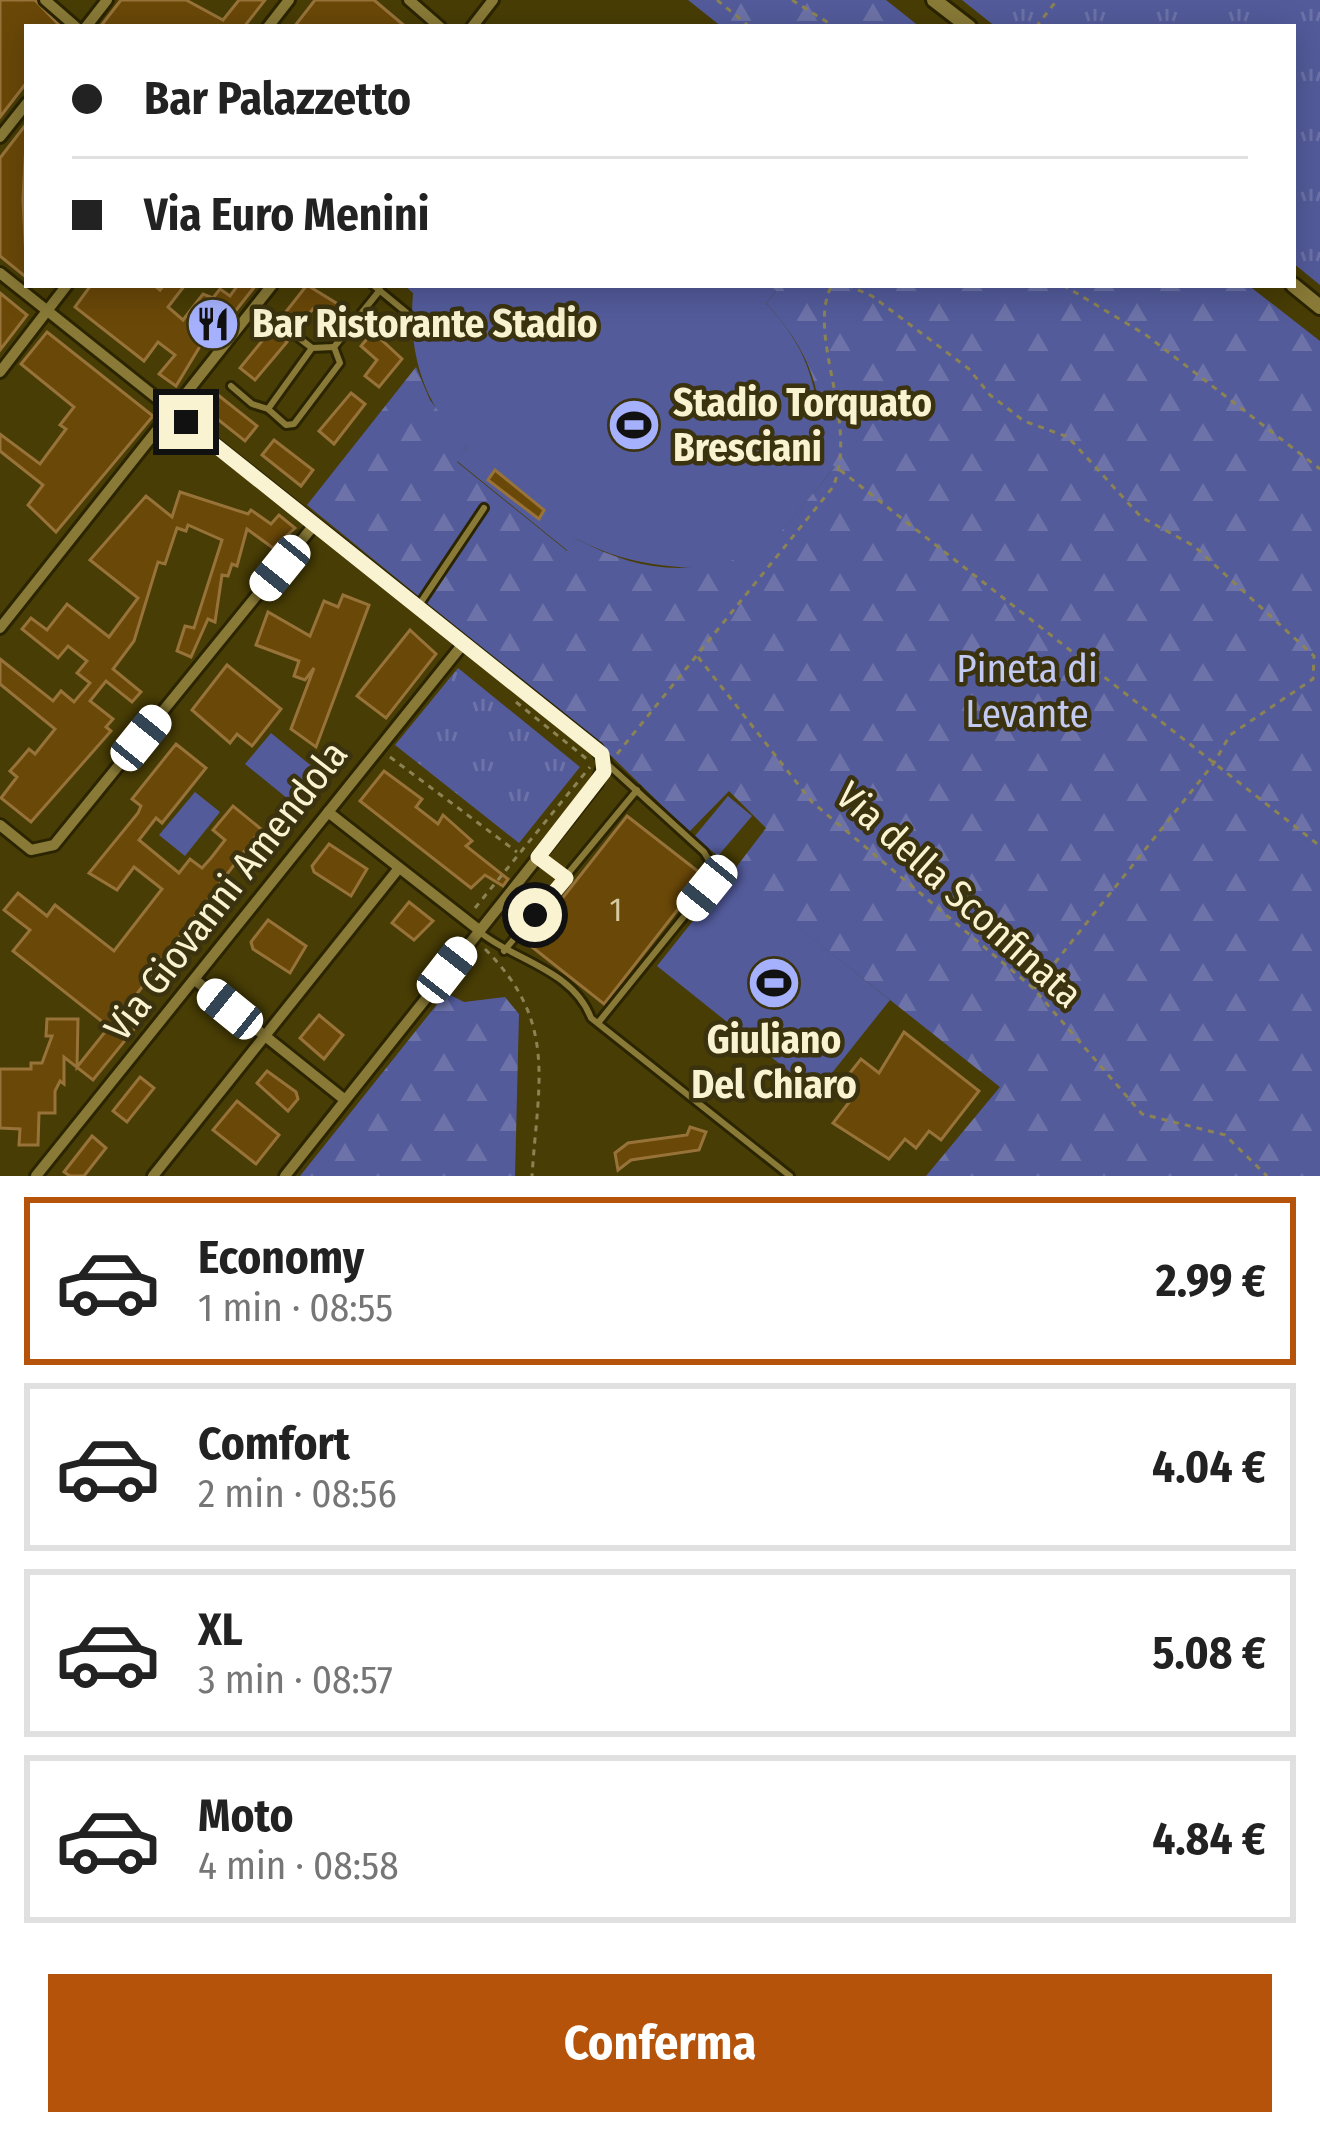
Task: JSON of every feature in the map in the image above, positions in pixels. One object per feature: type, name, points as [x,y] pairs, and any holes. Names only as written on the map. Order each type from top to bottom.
[{"type":"street","points":[[45,0],[73,24]]},
{"type":"street","points":[[88,24],[107,0]]},
{"type":"street","points":[[270,24],[290,0]]},
{"type":"street","points":[[409,0],[437,24]]},
{"type":"street","points":[[474,24],[493,0]]},
{"type":"street","points":[[934,0],[965,24]]},
{"type":"street","points":[[0,137],[24,107]]},
{"type":"street","points":[[0,273],[605,762],[597,783],[285,1176]]},
{"type":"street","points":[[1296,287],[1320,307]]},
{"type":"street","points":[[0,372],[65,288]]},
{"type":"street","points":[[0,628],[270,288]]},
{"type":"street","points":[[0,825],[31,850],[54,845],[314,526]]},
{"type":"street","name":"Via Giovanni Amendola","points":[[37,1176],[464,644]]},
{"type":"street","points":[[328,812],[476,934]]},
{"type":"street","points":[[153,1176],[399,868]]},
{"type":"street","points":[[195,980],[345,1100]]},
{"type":"lane","points":[[334,347],[377,288],[407,313]]},
{"type":"lane","points":[[256,305],[312,348],[334,347]]},
{"type":"lane","points":[[231,386],[286,425],[294,424],[340,363],[334,347]]},
{"type":"lane","points":[[268,409],[312,348]]},
{"type":"lane","points":[[417,608],[484,508]]},
{"type":"lane","points":[[598,1023],[714,876],[710,858],[605,762]]},
{"type":"lane","points":[[504,951],[637,790]]},
{"type":"lane","points":[[536,861],[566,878]]},
{"type":"lane","points":[[476,934],[504,951],[530,956],[584,1002],[598,1023],[790,1176]]},
{"type":"path","points":[[717,0],[746,24]]},
{"type":"path","points":[[793,0],[830,24]]},
{"type":"path","points":[[1038,24],[1057,0]]},
{"type":"path","points":[[605,762],[621,751],[833,487],[845,458],[824,309],[831,288]]},
{"type":"path","points":[[854,288],[872,296],[969,369],[990,395],[1024,422],[1068,437],[1141,517],[1194,546],[1314,656],[1313,679],[1230,735],[1214,763],[1034,989]]},
{"type":"path","points":[[1068,288],[1146,334],[1320,469]]},
{"type":"path","points":[[840,470],[1320,847]]},
{"type":"path","name":"Via della Sconfinata","points":[[698,657],[812,802],[1034,989],[1142,1114],[1225,1135],[1267,1176]]},
{"type":"path","points":[[465,921],[592,764],[510,697]]},
{"type":"path","points":[[378,748],[518,853],[536,861]]},
{"type":"path","points":[[476,934],[530,1007],[538,1057],[532,1176]]},
{"type":"green space","points":[[688,0],[886,0],[916,24],[718,24]]},
{"type":"green space","points":[[962,0],[1320,0],[1320,285],[1296,265],[1296,24],[992,24]]},
{"type":"green space","name":"Stadio Torquato Bresciani","points":[[407,288],[772,288],[776,291],[766,303],[807,365],[835,467],[748,572],[641,562],[577,539],[568,551],[457,461],[467,448],[439,413],[416,357],[413,293]]},
{"type":"green space","name":"Pineta di Levante","points":[[772,288],[1252,288],[1320,341],[1320,1176],[926,1176],[1000,1087],[731,874],[766,828],[729,791],[689,832],[597,742],[307,505],[416,367],[430,400],[467,448],[457,462],[567,551],[577,539],[653,566],[692,567],[733,560],[748,571],[835,467],[818,453],[819,410],[811,372],[793,337],[766,303],[776,291]]},
{"type":"green space","points":[[458,668],[580,767],[519,843],[395,745]]},
{"type":"green space","points":[[271,733],[325,777],[299,808],[245,764]]},
{"type":"green space","points":[[195,792],[220,812],[185,856],[159,835]]},
{"type":"green space","points":[[728,796],[752,816],[718,856],[694,837]]},
{"type":"green space","name":"Giuliano Del Chiaro","points":[[731,873],[890,1000],[816,1093],[657,966]]},
{"type":"green space","points":[[446,993],[464,1002],[505,997],[519,1014],[515,1176],[300,1176]]},
{"type":"building","points":[[0,0],[35,0],[58,24],[24,24],[24,86],[0,117]]},
{"type":"building","points":[[121,0],[186,0],[223,20],[239,0],[265,0],[246,24],[102,24]]},
{"type":"building","points":[[315,0],[374,0],[402,24],[296,24]]},
{"type":"building","points":[[24,127],[24,276],[0,256],[0,158]]},
{"type":"building","points":[[89,288],[183,288],[168,307],[183,320],[203,294],[213,298],[220,289],[230,296],[236,288],[254,288],[214,338],[208,333],[176,386],[159,374],[175,355],[158,342],[144,361],[75,307]]},
{"type":"building","points":[[305,288],[341,306],[329,321],[313,309],[300,324],[285,313]]},
{"type":"building","points":[[0,293],[27,315],[0,350]]},
{"type":"building","points":[[271,330],[287,342],[255,380],[240,368]]},
{"type":"building","points":[[47,332],[153,416],[56,532],[28,505],[43,485],[0,451],[0,434],[40,464],[66,429],[60,425],[74,407],[21,364]]},
{"type":"building","points":[[373,332],[402,359],[379,387],[365,376],[377,360],[361,346]]},
{"type":"building","points":[[351,393],[365,404],[334,444],[319,431]]},
{"type":"building","points":[[218,395],[257,426],[245,441],[206,410]]},
{"type":"building","points":[[274,440],[313,470],[301,486],[262,455]]},
{"type":"building","points":[[495,470],[544,510],[539,519],[488,480]]},
{"type":"building","points":[[180,492],[248,514],[251,510],[271,524],[279,515],[295,528],[273,548],[247,529],[237,566],[232,564],[228,576],[222,575],[215,622],[208,619],[191,657],[177,651],[185,626],[194,628],[222,540],[188,525],[186,531],[177,528],[165,564],[158,562],[134,641],[113,669],[141,692],[132,702],[106,681],[90,701],[113,719],[106,727],[111,731],[31,822],[1,798],[17,777],[10,771],[29,749],[35,754],[55,729],[0,684],[0,659],[53,701],[61,691],[74,702],[90,683],[77,673],[87,661],[68,646],[58,658],[22,629],[31,618],[47,630],[67,604],[109,637],[138,598],[90,560],[146,496],[172,517]]},
{"type":"building","points":[[343,595],[369,605],[316,747],[291,729],[314,668],[305,680],[294,676],[299,661],[256,645],[268,612],[310,636],[324,601],[338,607]]},
{"type":"building","points":[[410,630],[436,654],[386,718],[357,696]]},
{"type":"building","points":[[227,665],[281,709],[252,746],[237,734],[230,743],[192,710]]},
{"type":"building","points":[[176,744],[206,768],[162,823],[156,818],[139,840],[179,873],[190,859],[202,868],[211,858],[225,840],[213,830],[233,806],[261,829],[136,995],[152,1007],[93,1080],[64,1057],[64,1084],[60,1081],[55,1091],[55,1113],[39,1113],[38,1145],[19,1145],[20,1129],[0,1128],[0,1069],[31,1069],[31,1063],[42,1063],[52,1036],[46,1036],[47,1019],[78,1019],[77,1067],[109,1027],[13,951],[30,930],[4,910],[18,893],[47,916],[55,905],[114,951],[162,889],[134,867],[117,890],[89,873],[138,813],[141,806],[132,799]]},
{"type":"building","points":[[384,771],[422,799],[416,807],[438,824],[443,815],[472,841],[466,846],[508,879],[503,886],[485,875],[471,888],[360,801]]},
{"type":"building","points":[[627,816],[704,876],[604,1004],[527,943]]},
{"type":"building","points":[[329,844],[367,869],[351,896],[314,872],[312,866]]},
{"type":"building","points":[[409,902],[433,921],[414,940],[392,923]]},
{"type":"building","points":[[268,920],[306,946],[290,973],[253,949],[251,942]]},
{"type":"building","points":[[319,1015],[343,1035],[324,1059],[300,1038]]},
{"type":"building","points":[[904,1032],[979,1091],[941,1140],[929,1131],[916,1148],[905,1139],[889,1159],[833,1123],[857,1092],[848,1085],[854,1077],[850,1073],[861,1059],[879,1073]]},
{"type":"building","points":[[267,1071],[296,1092],[298,1099],[288,1111],[257,1083]]},
{"type":"building","points":[[140,1077],[154,1088],[127,1122],[113,1111]]},
{"type":"building","points":[[237,1101],[279,1135],[256,1164],[213,1130]]},
{"type":"building","points":[[690,1127],[706,1132],[699,1150],[631,1160],[618,1170],[615,1153],[628,1143],[687,1135]]},
{"type":"building","points":[[92,1136],[106,1148],[84,1176],[70,1176],[64,1172]]},
{"type":"place","name":"Bar Ristorante Stadio","points":[[213,324]]},
{"type":"place","name":"Stadio Torquato Bresciani","points":[[634,425]]},
{"type":"place","name":"Giuliano Del Chiaro","points":[[774,983]]},
{"type":"route","points":[[186,422],[602,754],[606,769],[538,857],[566,878],[535,915]]}]
